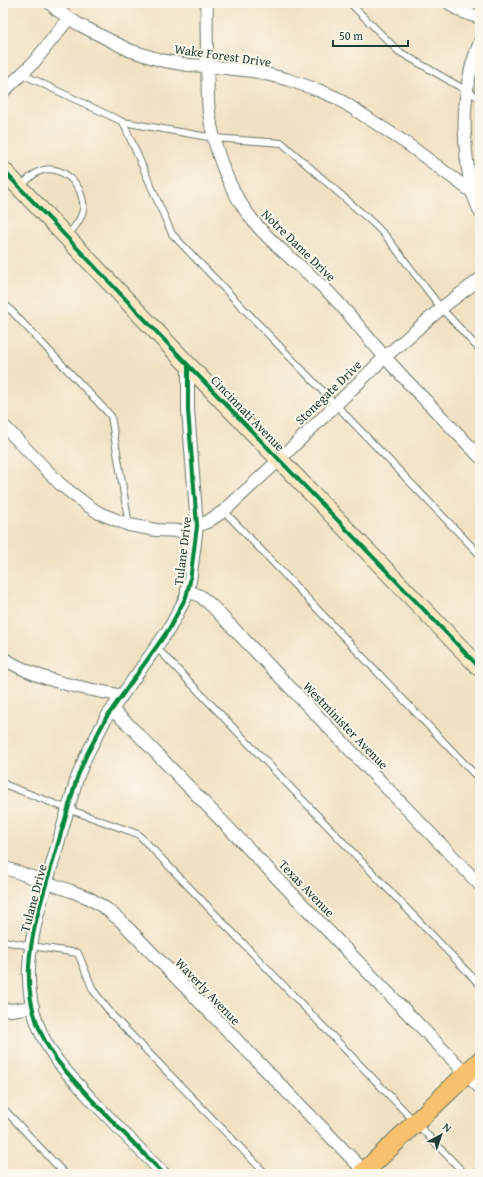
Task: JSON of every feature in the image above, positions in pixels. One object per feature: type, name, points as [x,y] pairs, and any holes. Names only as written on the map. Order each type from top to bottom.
[{"type":"main road","points":[[364,1173],[473,1067]]},
{"type":"street","name":"Wake Forest Drive","points":[[50,3],[69,18],[90,31],[129,50],[160,60],[188,66],[207,66],[253,71],[286,79],[337,98],[406,143],[472,192]]},
{"type":"street","name":"Notre Dame Drive","points":[[208,3],[207,66],[209,109],[214,138],[225,172],[240,202],[254,222],[268,237],[335,299],[385,357],[480,457]]},
{"type":"street","points":[[449,3],[454,8],[470,16],[480,17]]},
{"type":"street","points":[[3,92],[34,62],[69,18]]},
{"type":"street","points":[[480,42],[469,76],[464,117],[464,142],[467,167],[472,192],[480,212]]},
{"type":"street","name":"Cincinnati Avenue","points":[[3,170],[188,365],[480,668]]},
{"type":"street","name":"Stonegate Drive","points":[[198,526],[224,511],[385,357],[441,308],[480,279]]},
{"type":"street","name":"Tulane Drive","points":[[164,1174],[89,1096],[57,1060],[37,1024],[29,985],[28,962],[33,928],[77,778],[86,756],[106,718],[157,648],[180,610],[186,597],[190,581],[198,526],[188,410],[188,365]]},
{"type":"street","points":[[3,425],[60,484],[99,513],[129,525],[156,530],[180,531],[198,526]]},
{"type":"street","name":"Westminister Avenue","points":[[187,590],[200,596],[211,605],[480,885]]},
{"type":"street","points":[[3,658],[16,666],[55,682],[122,696]]},
{"type":"street","name":"Texas Avenue","points":[[112,710],[130,726],[473,1067],[480,1088]]},
{"type":"street","name":"Waverly Avenue","points":[[3,867],[89,898],[105,908],[121,921],[364,1173]]},
{"type":"street","points":[[3,1009],[11,1010],[33,1007]]},
{"type":"lane","points":[[288,3],[304,3]]},
{"type":"lane","points":[[350,3],[398,51],[480,98]]},
{"type":"lane","points":[[22,74],[123,122],[214,138],[282,143],[386,236],[441,308],[480,350]]},
{"type":"lane","points":[[123,122],[172,234],[480,555]]},
{"type":"lane","points":[[20,188],[32,176],[39,172],[55,170],[69,176],[80,191],[84,208],[78,223],[66,237]]},
{"type":"lane","points":[[3,302],[111,416],[129,525]]},
{"type":"lane","points":[[224,511],[480,780]]},
{"type":"lane","points":[[157,648],[480,985]]},
{"type":"lane","points":[[3,782],[6,785],[68,809],[138,834],[465,1174]]},
{"type":"lane","points":[[3,941],[78,953],[93,990],[113,1016],[266,1174]]},
{"type":"lane","points":[[3,1108],[65,1174]]},
{"type":"cycle path","points":[[3,170],[188,365],[480,668]]},
{"type":"cycle path","points":[[164,1174],[90,1098],[56,1059],[42,1036],[34,1013],[29,990],[29,967],[36,920],[77,778],[86,756],[106,718],[169,629],[186,597],[190,581],[197,526],[188,410],[188,365]]}]
